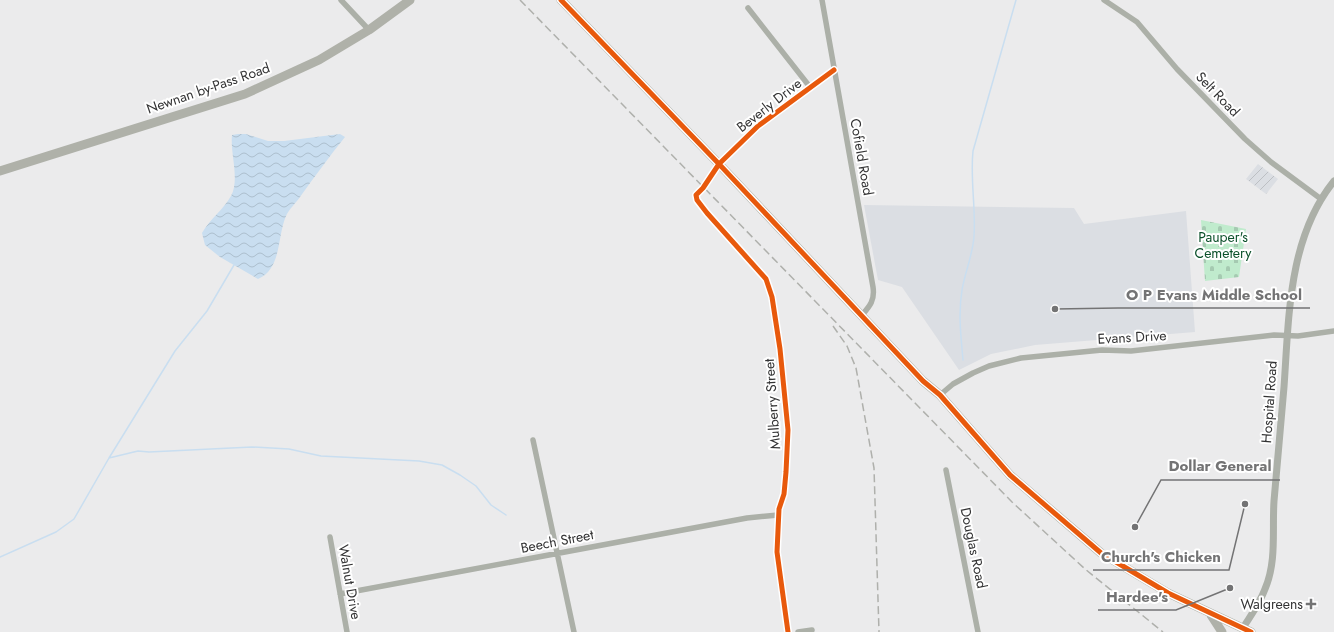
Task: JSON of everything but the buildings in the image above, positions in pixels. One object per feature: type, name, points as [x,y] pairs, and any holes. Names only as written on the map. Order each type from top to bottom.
[{"type":"main road","name":"Newnan by-Pass Road","points":[[0,171],[245,94],[319,60],[369,30],[410,0]]},
{"type":"main road","points":[[561,0],[720,164],[923,381],[940,395],[1010,475],[1101,553],[1168,593],[1211,615],[1247,630]]},
{"type":"main road","points":[[1211,615],[1222,632]]},
{"type":"street","points":[[340,0],[369,30]]},
{"type":"street","name":"Cofield Road","points":[[822,0],[873,287],[874,298],[872,304],[862,315]]},
{"type":"street","name":"Selt Road","points":[[1104,0],[1137,22],[1177,69],[1245,139],[1271,162],[1321,199]]},
{"type":"street","points":[[748,8],[810,87]]},
{"type":"street","name":"Beverly Drive","points":[[697,200],[696,195],[720,164],[758,126],[834,70]]},
{"type":"street","name":"Hospital Road","points":[[1247,630],[1266,588],[1271,570],[1274,501],[1292,287],[1297,262],[1305,236],[1321,199],[1334,181]]},
{"type":"street","name":"Mulberry Street","points":[[697,200],[757,266],[766,279],[772,297],[780,348],[788,430],[784,494],[778,515],[778,566],[788,632]]},
{"type":"street","name":"Evans Drive","points":[[940,395],[953,384],[973,373],[989,366],[1021,358],[1102,350],[1131,351],[1274,335],[1287,336],[1334,331]]},
{"type":"street","points":[[533,440],[556,554],[574,632]]},
{"type":"street","name":"Douglas Road","points":[[946,470],[978,632]]},
{"type":"street","name":"Beech Street","points":[[340,594],[747,518],[778,515]]},
{"type":"street","name":"Walnut Drive","points":[[330,537],[347,632]]},
{"type":"street","points":[[798,632],[812,630]]},
{"type":"shaded area","points":[[1258,164],[1278,179],[1266,194],[1246,179]]},
{"type":"shaded area","points":[[864,205],[1074,208],[1084,224],[1186,211],[1195,332],[1035,345],[991,354],[959,370],[902,287],[878,280]]},
{"type":"green space","name":"Pauper's Cemetery","points":[[1201,220],[1246,229],[1239,277],[1205,281]]},
{"type":"water","points":[[246,134],[268,141],[284,141],[340,134],[345,137],[287,213],[275,260],[266,274],[258,279],[220,257],[205,245],[202,233],[228,201],[234,189],[235,174],[232,135]]},
{"type":"waterway","points":[[963,360],[960,308],[962,290],[974,236],[972,172],[973,151],[1016,0]]},
{"type":"waterway","points":[[0,557],[56,532],[74,519],[109,458],[175,351],[207,311],[234,265]]},
{"type":"waterway","points":[[109,458],[138,451],[149,452],[252,447],[289,449],[321,456],[419,461],[442,465],[460,475],[476,486],[491,505],[506,515]]},
{"type":"railway","points":[[520,0],[1012,502],[1085,569],[1163,632]]},
{"type":"railway","points":[[833,326],[847,346],[856,368],[874,468],[879,632]]},
{"type":"cycle path","points":[[561,0],[719,164],[923,381],[940,395],[1010,475],[1101,553],[1168,593],[1251,632]]},
{"type":"cycle path","points":[[788,632],[777,552],[779,509],[784,494],[788,430],[780,349],[772,297],[766,279],[707,213],[697,200],[696,195],[703,188],[719,164],[758,126],[834,70]]},
{"type":"place","name":"O P Evans Middle School","points":[[1055,309]]},
{"type":"place","name":"Church's Chicken","points":[[1245,504]]},
{"type":"place","name":"Dollar General","points":[[1135,527]]},
{"type":"place","name":"Hardee's","points":[[1230,588]]},
{"type":"place","name":"Walgreens","points":[[1311,604]]}]
